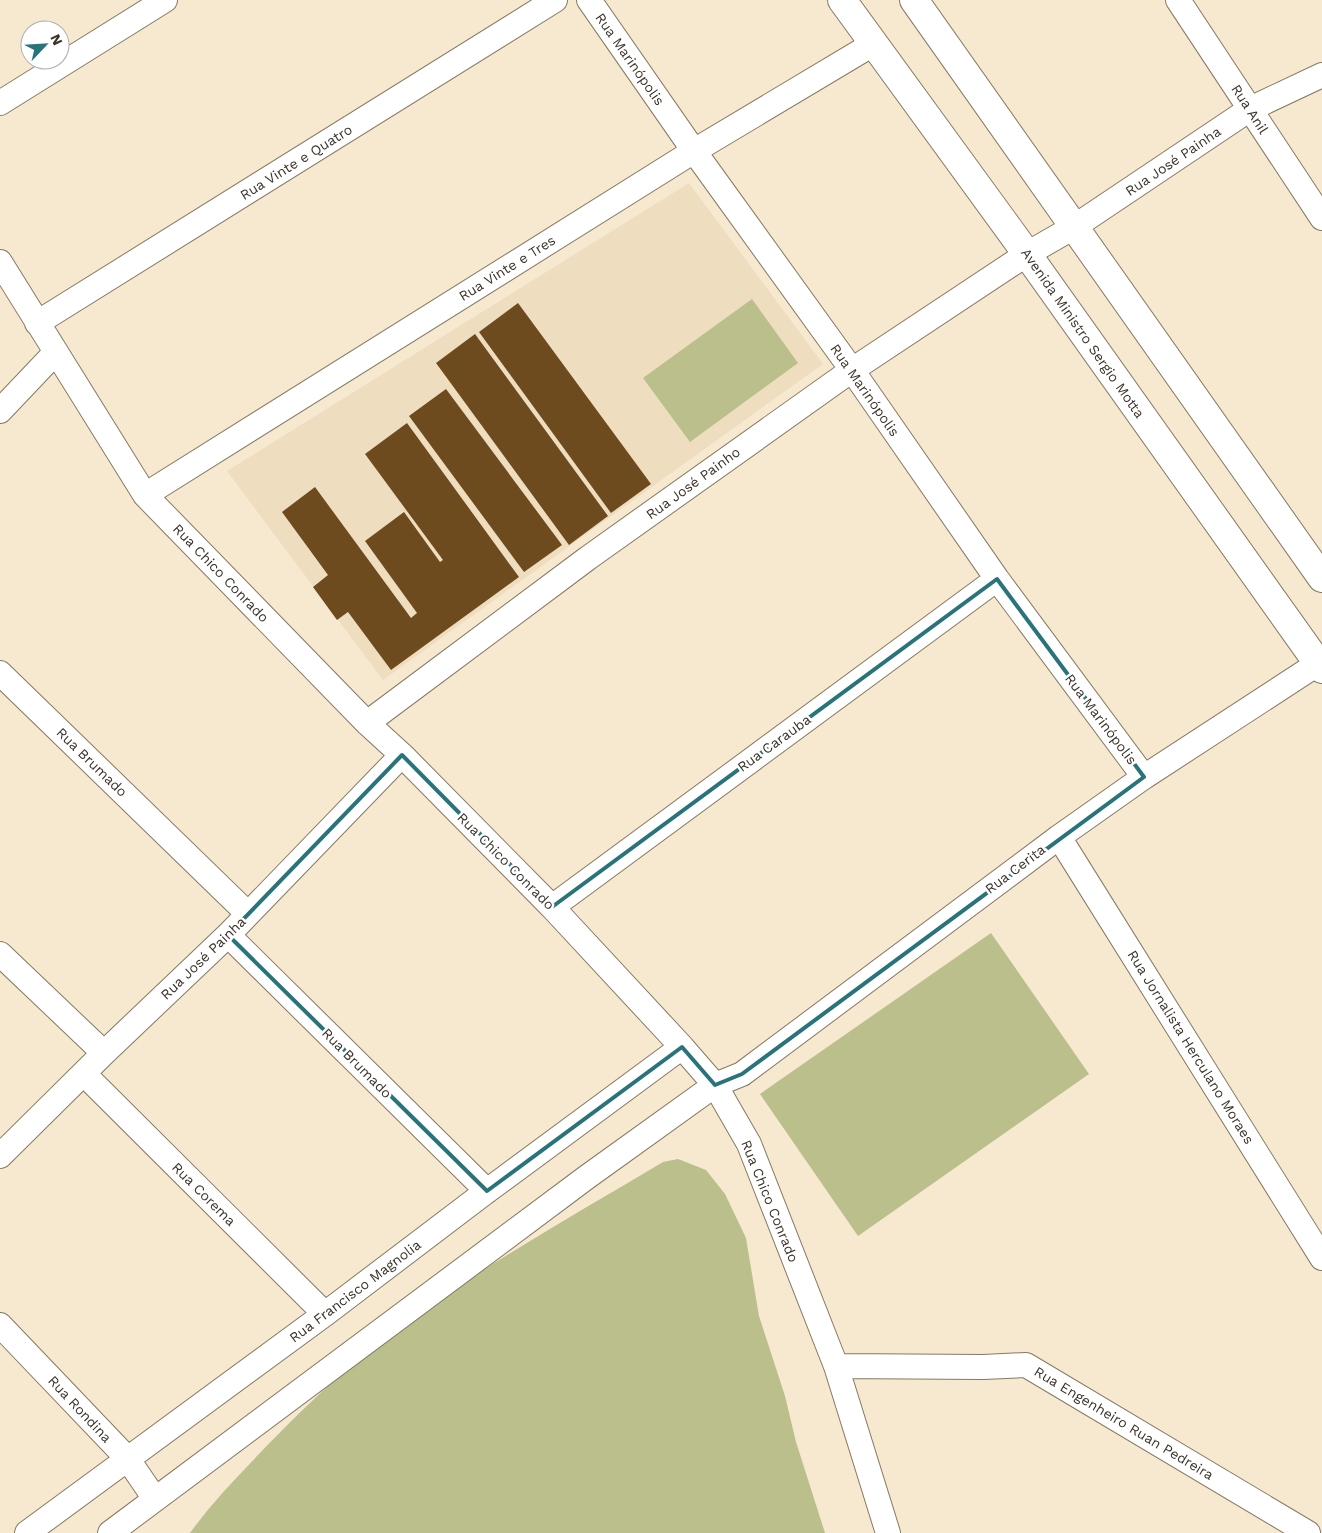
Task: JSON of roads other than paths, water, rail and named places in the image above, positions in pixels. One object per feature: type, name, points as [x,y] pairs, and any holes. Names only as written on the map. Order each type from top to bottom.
[{"type":"street","points":[[0,103],[165,0]]},
{"type":"street","name":"Rua Vinte e Quatro","points":[[37,323],[555,0]]},
{"type":"street","name":"Rua Marinópolis","points":[[589,0],[997,578],[1144,777]]},
{"type":"street","name":"Avenida Ministro Sergio Motta","points":[[842,0],[1321,664]]},
{"type":"street","points":[[914,0],[1322,578]]},
{"type":"street","name":"Rua Anil","points":[[1178,0],[1322,218]]},
{"type":"street","name":"Rua Vinte e Tres","points":[[145,495],[694,151],[873,44]]},
{"type":"street","name":"Rua José Painha","points":[[1027,254],[1074,226],[1250,110],[1322,75]]},
{"type":"street","name":"Rua José Painho","points":[[367,723],[588,558],[852,370],[1027,254]]},
{"type":"street","name":"Rua Chico Conrado","points":[[0,262],[145,495],[367,723],[402,755],[552,907],[682,1047],[714,1085],[749,1144],[836,1366],[888,1533]]},
{"type":"street","points":[[0,411],[55,353]]},
{"type":"street","name":"Rua Carauba","points":[[552,907],[997,578]]},
{"type":"street","name":"Rua Cerita","points":[[714,1085],[742,1074],[1059,837],[1144,777],[1321,664]]},
{"type":"street","name":"Rua Brumado","points":[[0,673],[248,914]]},
{"type":"street","name":"Rua José Painha","points":[[0,1156],[104,1053],[228,935],[402,755]]},
{"type":"street","name":"Rua Jornalista Herculano Moraes","points":[[1059,837],[1322,1258]]},
{"type":"street","name":"Rua Brumado","points":[[228,935],[487,1192]]},
{"type":"street","points":[[0,954],[104,1053]]},
{"type":"street","name":"Rua Francisco Magnolia","points":[[27,1533],[325,1314],[682,1047]]},
{"type":"street","name":"Rua Corema","points":[[84,1074],[325,1314]]},
{"type":"street","points":[[110,1533],[555,1200],[714,1085]]},
{"type":"street","name":"Rua Rondina","points":[[0,1325],[127,1458],[155,1499]]},
{"type":"street","name":"Rua Engenheiro Ruan Pedreira","points":[[836,1366],[983,1367],[1026,1365],[1308,1533]]}]
